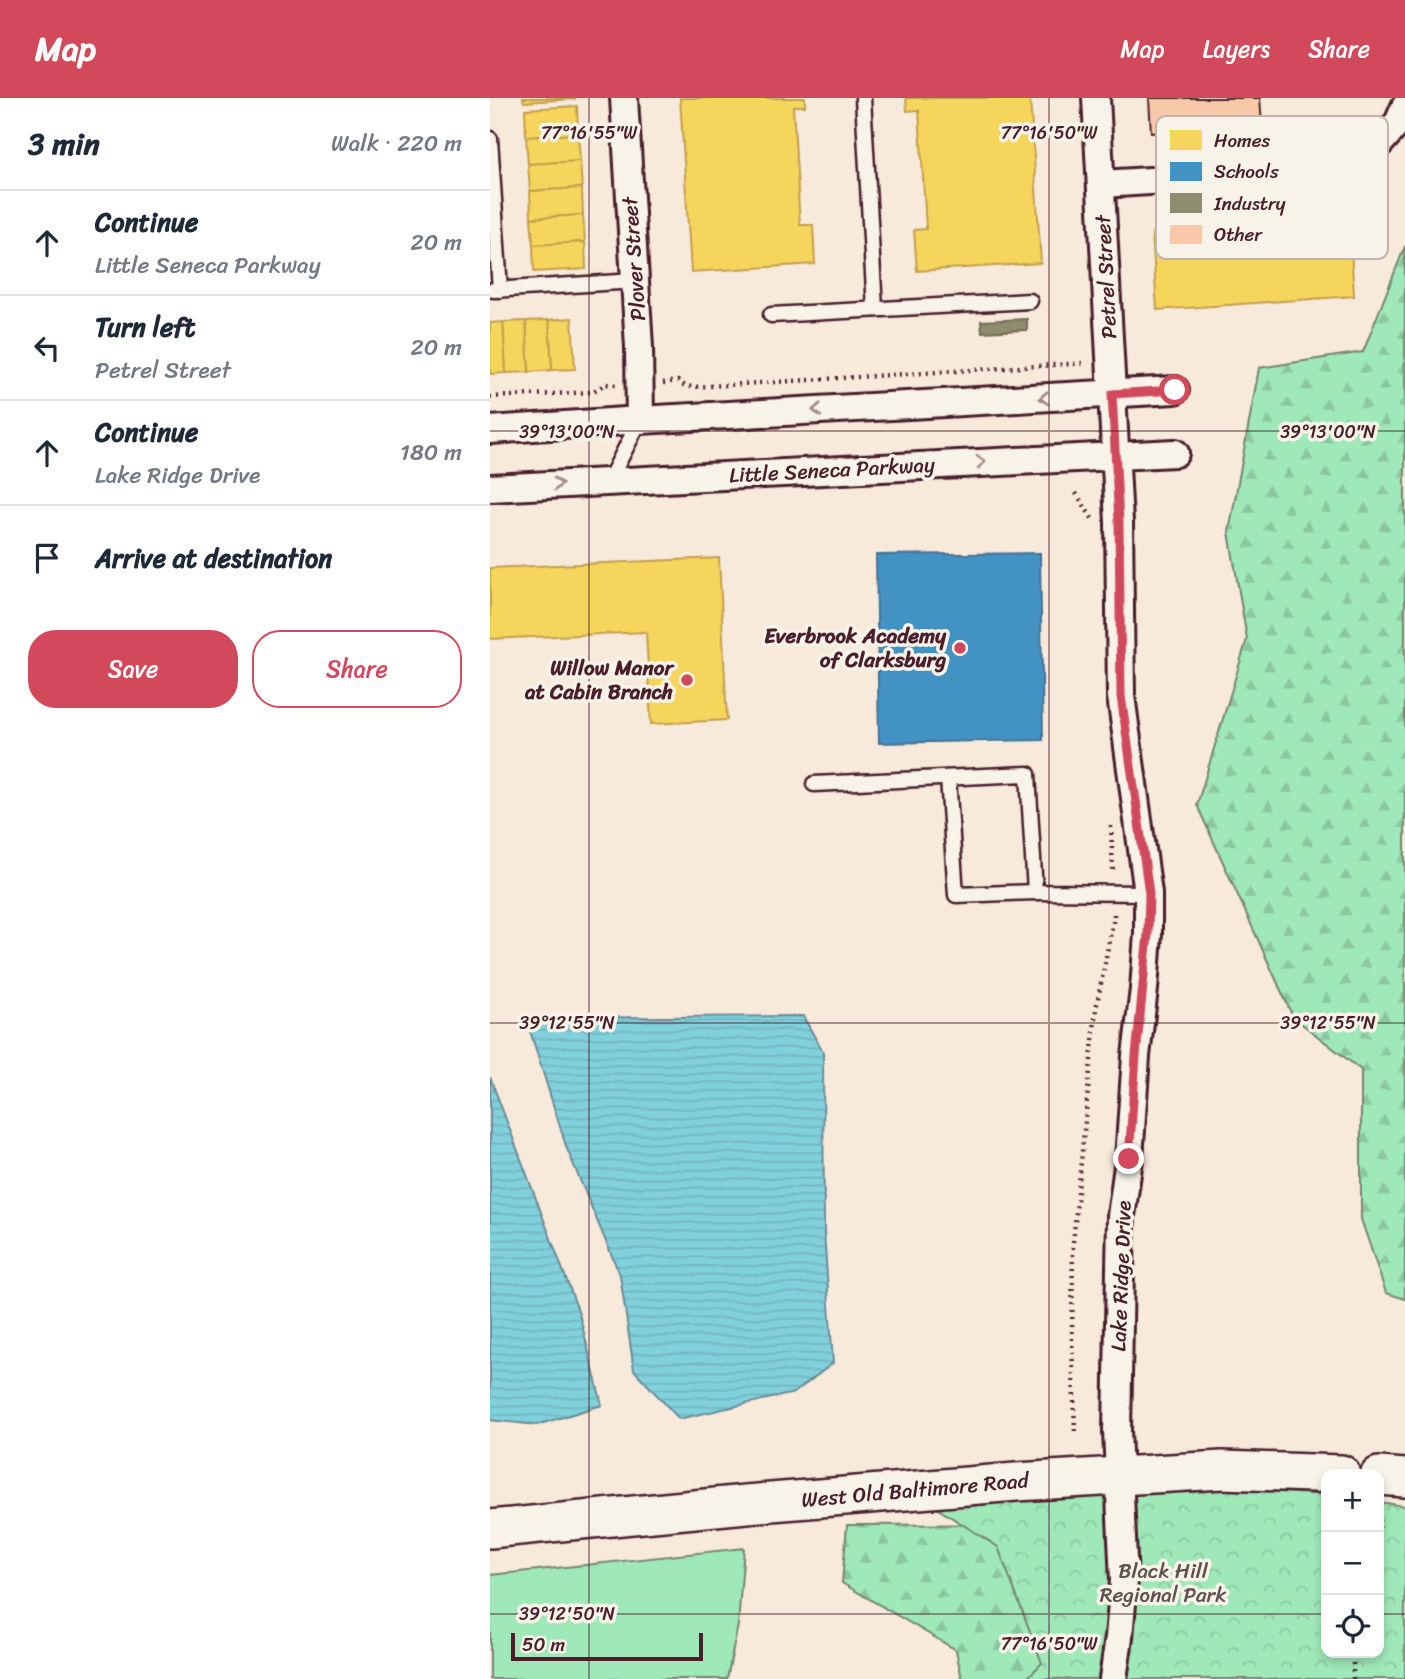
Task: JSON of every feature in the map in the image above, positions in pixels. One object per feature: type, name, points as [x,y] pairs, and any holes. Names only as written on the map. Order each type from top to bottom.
[{"type":"street","name":"Plover Street","points":[[624,98],[639,347],[640,420]]},
{"type":"street","name":"Petrel Street","points":[[1096,98],[1115,456]]},
{"type":"street","points":[[1388,134],[1398,123],[1405,107]]},
{"type":"street","points":[[1101,184],[1156,181]]},
{"type":"street","points":[[490,430],[1175,390]]},
{"type":"street","name":"Little Seneca Parkway","points":[[490,488],[1175,453]]},
{"type":"street","name":"Lake Ridge Drive","points":[[1113,1679],[1124,1581],[1117,1431],[1121,1216],[1129,1159],[1149,893],[1121,696],[1119,522],[1115,456]]},
{"type":"street","name":"West Old Baltimore Road","points":[[490,1529],[1016,1482],[1222,1470],[1321,1473]]},
{"type":"street","points":[[1384,1477],[1405,1479]]},
{"type":"lane","points":[[863,98],[875,309]]},
{"type":"lane","points":[[490,139],[495,290],[635,281]]},
{"type":"lane","points":[[771,315],[1030,301]]},
{"type":"lane","points":[[609,481],[640,420]]},
{"type":"lane","points":[[814,784],[1028,774],[1035,892]]},
{"type":"lane","points":[[948,778],[956,895],[1035,892],[1149,893]]},
{"type":"path","points":[[655,384],[678,381],[685,386],[694,387],[1110,362]]},
{"type":"path","points":[[490,397],[592,392],[605,384],[620,386]]},
{"type":"path","points":[[1076,494],[1094,523]]},
{"type":"path","points":[[1075,1431],[1073,1243],[1096,1009],[1114,916],[1110,824]]},
{"type":"path","points":[[1353,1658],[1353,1679]]},
{"type":"green space","points":[[1405,246],[1405,1299],[1386,1293],[1361,1219],[1361,1070],[1293,1017],[1197,805],[1247,639],[1229,532],[1259,368],[1363,352]]},
{"type":"green space","name":"Black Hill Regional Park","points":[[1193,1486],[1321,1495],[1321,1658],[1384,1658],[1384,1503],[1405,1506],[1405,1679],[1026,1679],[1042,1663],[998,1547],[921,1498]]},
{"type":"green space","points":[[1080,1524],[1079,1679],[962,1679],[956,1650],[842,1583],[847,1525]]},
{"type":"green space","points":[[744,1548],[738,1625],[727,1679],[490,1679],[490,1575]]},
{"type":"water","points":[[803,1016],[823,1052],[824,1232],[833,1363],[794,1393],[679,1419],[634,1370],[620,1275],[567,1149],[526,1018]]},
{"type":"water","points":[[490,1077],[579,1313],[602,1405],[537,1425],[490,1420]]},
{"type":"building: Homes","points":[[523,98],[575,98],[575,99],[524,102]]},
{"type":"building: Homes","points":[[680,98],[805,98],[805,106],[793,106],[800,225],[813,225],[815,264],[691,272]]},
{"type":"building: Homes","points":[[906,98],[1030,98],[1041,263],[917,271],[914,230],[926,229],[919,110],[907,111]]},
{"type":"building: Homes","points":[[577,106],[578,134],[526,137],[525,109]]},
{"type":"building: Homes","points":[[578,134],[580,161],[528,164],[526,137]]},
{"type":"building: Homes","points":[[580,161],[582,188],[530,191],[528,164]]},
{"type":"building: Homes","points":[[582,188],[583,215],[531,218],[530,191]]},
{"type":"building: Homes","points":[[583,215],[585,242],[533,245],[531,218]]},
{"type":"building: Homes","points":[[1152,233],[1156,233],[1156,259],[1352,259],[1354,296],[1157,310]]},
{"type":"building: Homes","points":[[585,242],[586,269],[534,272],[533,245]]},
{"type":"building: Homes","points":[[572,318],[575,369],[552,370],[549,320]]},
{"type":"building: Homes","points":[[549,320],[552,370],[529,372],[526,321]]},
{"type":"building: Homes","points":[[526,321],[529,372],[506,373],[503,322]]},
{"type":"building: Homes","points":[[503,322],[506,373],[490,374],[490,323]]},
{"type":"building: Homes","name":"Willow Manor at Cabin Branch","points":[[719,558],[727,720],[651,724],[646,632],[490,639],[490,568]]},
{"type":"building: Schools","name":"Everbrook Academy of Clarksburg","points":[[1040,553],[1043,740],[879,743],[876,555]]},
{"type":"building: Industry","points":[[1027,319],[1027,330],[982,332],[981,321]]},
{"type":"building: Other","points":[[1149,98],[1260,98],[1261,116],[1156,116],[1156,133],[1151,133]]},
{"type":"place","name":"Everbrook Academy of Clarksburg","points":[[960,648]]},
{"type":"place","name":"Willow Manor at Cabin Branch","points":[[687,680]]},
{"type":"route","points":[[1129,1159],[1149,893],[1121,696],[1119,522],[1112,394],[1175,390]]}]
